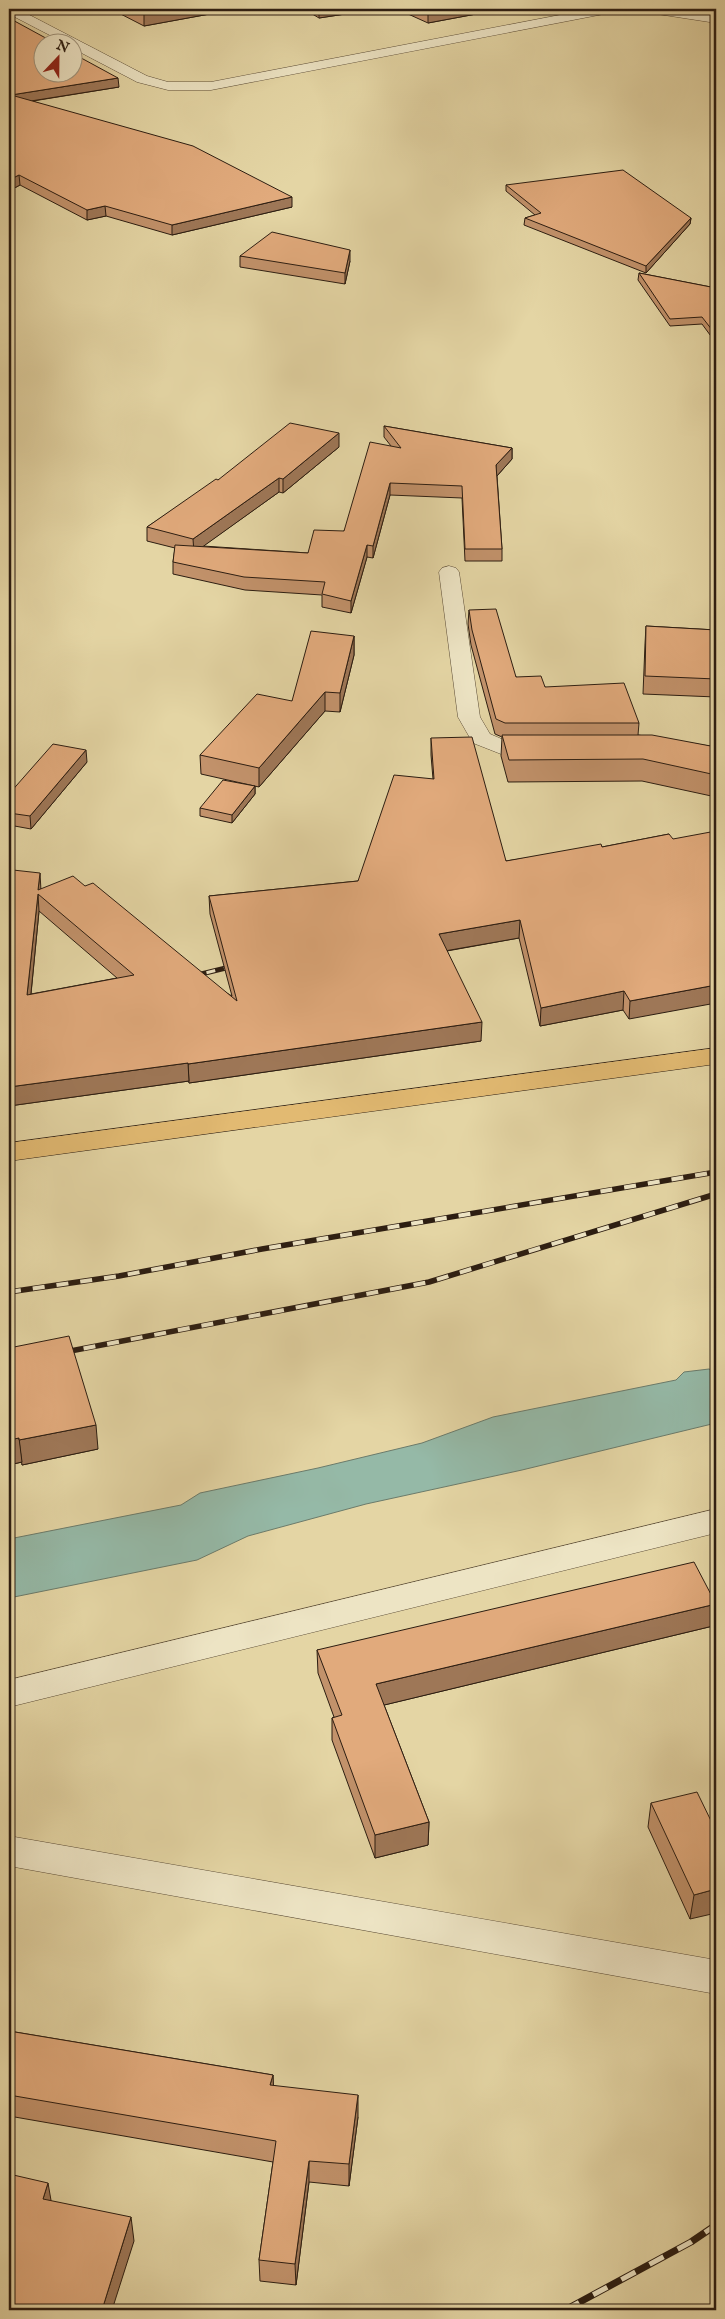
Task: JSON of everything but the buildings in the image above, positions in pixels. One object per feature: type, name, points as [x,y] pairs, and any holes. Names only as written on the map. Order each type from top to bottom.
[{"type":"main road","points":[[9,1152],[716,1056]]},
{"type":"street","points":[[82,48],[142,79],[168,86],[211,86],[609,9]]},
{"type":"street","points":[[651,9],[716,19]]},
{"type":"street","points":[[11,11],[51,32]]},
{"type":"street","points":[[449,572],[469,717],[481,738],[501,747],[557,747]]},
{"type":"street","points":[[9,1694],[716,1521]]},
{"type":"street","points":[[9,1851],[716,1977]]},
{"type":"shaded area","points":[[709,1369],[716,1372],[716,1423],[522,1470],[366,1504],[248,1536],[197,1560],[9,1598],[9,1539],[181,1505],[200,1493],[318,1468],[422,1443],[493,1417],[676,1380],[684,1372]]},
{"type":"railway","points":[[189,977],[238,965]]},
{"type":"railway","points":[[9,1292],[119,1276],[262,1249],[716,1172]]},
{"type":"railway","points":[[60,1353],[429,1282],[716,1194]]},
{"type":"railway","points":[[565,2310],[691,2242],[716,2225]]}]
